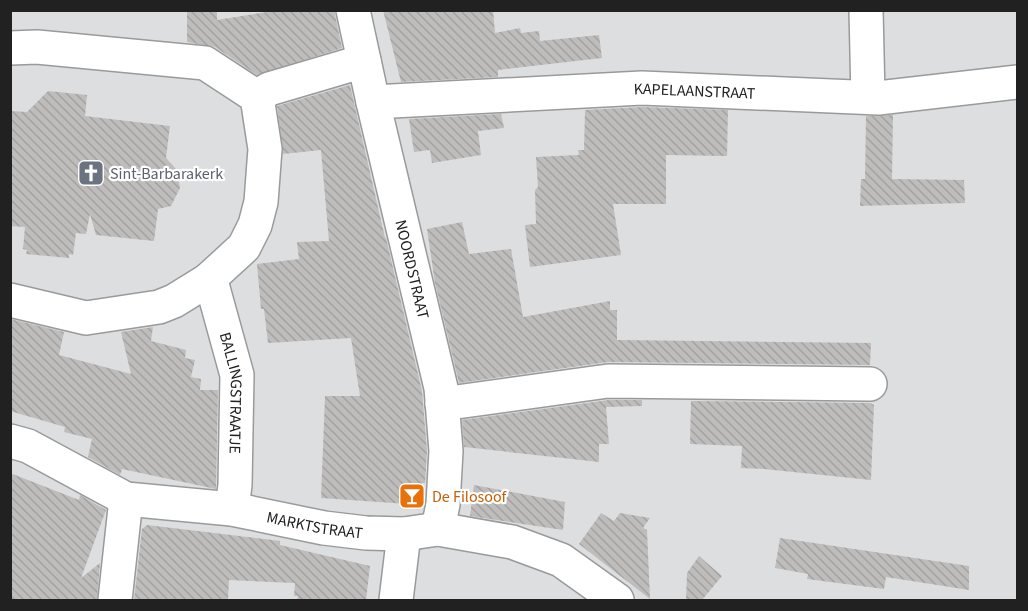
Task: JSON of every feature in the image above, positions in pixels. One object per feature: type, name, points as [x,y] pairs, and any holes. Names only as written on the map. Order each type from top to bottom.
[{"type":"street","name":"NOORDSTRAAT","points":[[353,10],[441,388],[446,451],[443,504],[438,529]]},
{"type":"street","points":[[866,10],[868,97]]},
{"type":"street","points":[[10,48],[37,47],[205,63],[257,97],[266,149],[261,202],[255,225],[244,247],[208,280],[174,301],[159,307],[86,318],[10,300]]},
{"type":"street","points":[[257,97],[269,90],[364,61]]},
{"type":"street","name":"KAPELAANSTRAAT","points":[[373,102],[642,88],[868,97],[1017,82]]},
{"type":"street","name":"BALLINGSTRAATJE","points":[[208,280],[213,288],[237,375],[235,485],[232,509]]},
{"type":"street","points":[[442,404],[608,381],[870,384]]},
{"type":"street","name":"MARKTSTRAAT","points":[[10,441],[28,446],[126,499],[232,509],[324,528],[366,533],[404,534],[438,529],[512,542],[561,560],[617,600]]},
{"type":"street","points":[[115,600],[126,499]]},
{"type":"street","points":[[396,600],[404,534]]},
{"type":"building","points":[[187,10],[217,10],[217,20],[279,10],[334,10],[342,48],[257,75],[215,47],[187,42]]},
{"type":"building","points":[[383,10],[493,10],[495,33],[520,28],[521,33],[539,31],[540,41],[599,35],[602,58],[498,70],[498,77],[401,82]]},
{"type":"building","points":[[350,85],[422,391],[427,451],[425,483],[422,483],[422,505],[321,498],[325,396],[360,396],[351,338],[268,343],[264,309],[261,309],[257,264],[299,259],[297,242],[329,241],[321,150],[283,154],[277,106]]},
{"type":"building","name":"Sint-Barbarakerk","points":[[48,91],[87,95],[85,116],[170,126],[166,158],[177,170],[180,188],[171,206],[158,209],[154,241],[96,235],[90,214],[86,234],[76,233],[73,255],[69,254],[69,258],[26,254],[27,250],[23,249],[25,227],[10,226],[10,111],[27,112]]},
{"type":"building","points":[[642,107],[728,110],[727,156],[666,155],[666,204],[613,204],[621,255],[530,267],[525,225],[536,224],[535,190],[538,187],[536,157],[579,155],[578,150],[584,150],[585,110]]},
{"type":"building","points":[[501,114],[504,128],[478,131],[481,155],[432,163],[430,150],[414,152],[409,119]]},
{"type":"building","points":[[893,115],[892,179],[964,180],[965,203],[860,206],[861,179],[865,179],[866,116]]},
{"type":"building","points":[[462,222],[469,254],[511,249],[523,317],[610,301],[610,310],[617,310],[617,340],[871,343],[870,365],[608,362],[459,383],[435,283],[427,229]]},
{"type":"building","points":[[10,319],[64,332],[59,355],[131,374],[121,332],[153,327],[151,341],[186,350],[185,358],[195,360],[191,377],[201,379],[200,390],[218,390],[216,489],[122,469],[120,475],[88,457],[92,439],[64,432],[65,427],[10,411]]},
{"type":"building","points":[[609,400],[642,400],[642,406],[606,407],[609,444],[599,444],[599,462],[464,447],[462,420]]},
{"type":"building","points":[[691,401],[870,403],[874,405],[871,480],[741,468],[742,446],[690,444]]},
{"type":"building","points":[[10,473],[79,500],[80,495],[106,510],[81,578],[100,563],[97,600],[10,600]]},
{"type":"building","points":[[474,485],[565,502],[563,530],[470,516]]},
{"type":"building","points":[[601,513],[614,521],[620,513],[650,518],[643,528],[647,530],[650,599],[579,544]]},
{"type":"building","points":[[147,525],[280,541],[280,545],[370,566],[366,600],[297,600],[298,596],[294,596],[295,583],[229,580],[228,600],[134,600],[142,529]]},
{"type":"building","points":[[780,538],[969,566],[969,590],[886,577],[884,589],[807,579],[808,574],[775,568]]},
{"type":"building","points":[[699,556],[722,576],[702,600],[686,600],[687,573]]},
{"type":"place","name":"Sint-Barbarakerk","points":[[91,173]]},
{"type":"place","name":"De Filosoof","points":[[412,496]]}]
